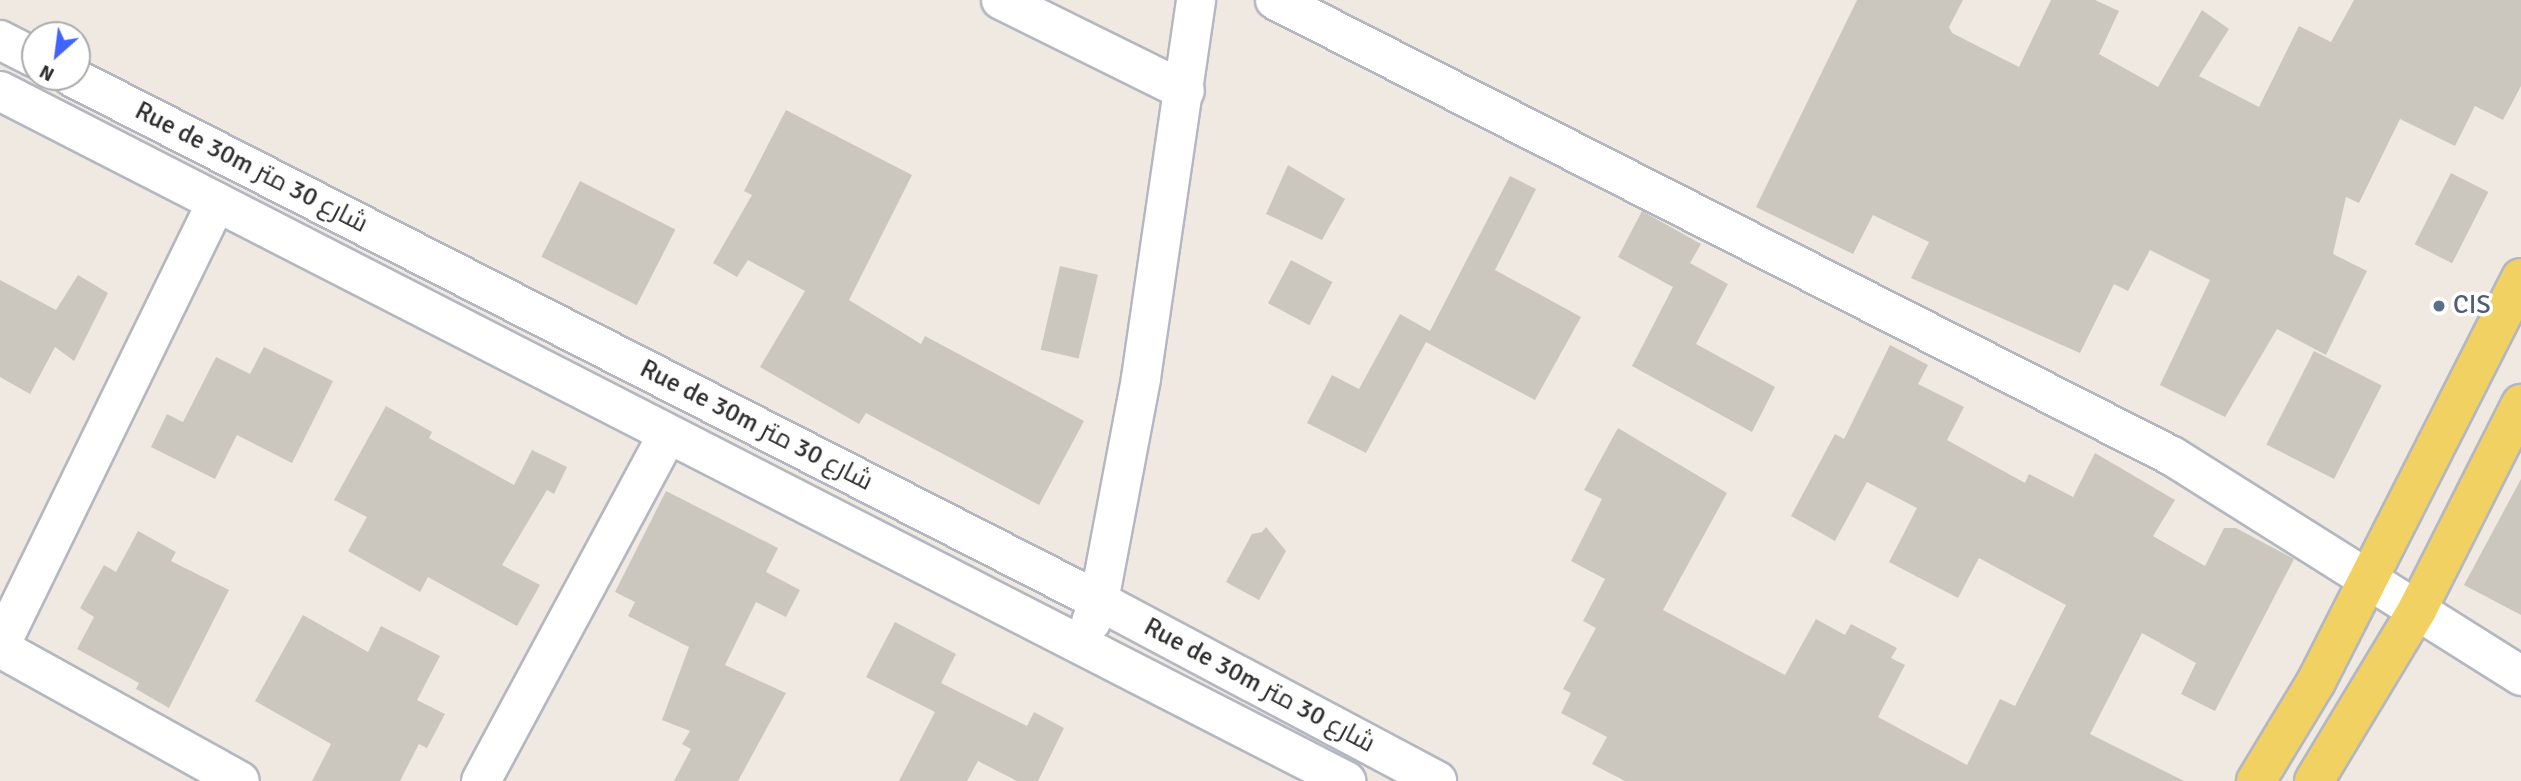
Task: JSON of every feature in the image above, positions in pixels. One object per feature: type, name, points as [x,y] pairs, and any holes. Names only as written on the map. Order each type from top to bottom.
[{"type":"main road","points":[[2256,781],[2316,682],[2521,278]]},
{"type":"main road","points":[[2314,781],[2417,610],[2521,404]]},
{"type":"street","points":[[1001,0],[1185,91]]},
{"type":"street","points":[[1082,645],[1099,601],[1141,378],[1185,91],[1196,0]]},
{"type":"street","points":[[1275,0],[2172,456],[2521,676]]},
{"type":"street","points":[[0,40],[21,51]]},
{"type":"street","name":"Rue de 30m شارع 30 متر","points":[[91,87],[1099,601],[1437,781]]},
{"type":"street","name":"Rue de 30m شارع 30 متر","points":[[0,91],[1346,781]]},
{"type":"street","points":[[217,202],[0,647],[240,781]]},
{"type":"street","points":[[481,781],[667,435]]},
{"type":"building","points":[[1857,0],[1963,0],[1949,27],[1952,33],[2019,67],[2051,0],[2095,0],[2119,11],[2099,54],[2158,87],[2202,10],[2229,29],[2199,76],[2259,107],[2299,26],[2331,42],[2354,0],[2521,0],[2521,86],[2503,120],[2475,106],[2455,146],[2400,119],[2359,203],[2346,197],[2333,254],[2367,271],[2326,355],[2277,329],[2225,417],[2160,385],[2210,280],[2150,250],[2128,291],[2114,284],[2080,353],[1911,278],[1929,242],[1873,215],[1853,254],[1756,207]]},
{"type":"building","points":[[786,110],[912,175],[849,300],[921,344],[925,336],[1084,421],[1039,505],[866,413],[859,424],[760,367],[805,291],[748,260],[737,277],[713,263],[752,195],[744,191]]},
{"type":"building","points":[[1288,165],[1345,199],[1322,240],[1266,214]]},
{"type":"building","points":[[2451,173],[2488,192],[2452,263],[2415,244]]},
{"type":"building","points":[[1510,176],[1536,189],[1495,270],[1581,317],[1535,400],[1426,342],[1366,453],[1307,423],[1332,375],[1359,389],[1400,314],[1430,331]]},
{"type":"building","points":[[580,181],[675,230],[637,305],[541,257]]},
{"type":"building","points":[[1642,211],[1701,244],[1690,263],[1728,284],[1696,344],[1775,387],[1752,432],[1632,366],[1673,287],[1618,257]]},
{"type":"building","points":[[1291,260],[1332,282],[1309,325],[1268,303]]},
{"type":"building","points":[[1060,266],[1098,275],[1079,359],[1041,350]]},
{"type":"building","points":[[78,275],[108,293],[74,361],[55,347],[30,394],[0,377],[0,280],[56,310]]},
{"type":"building","points":[[1890,345],[1928,365],[1918,384],[1964,407],[1947,440],[2025,483],[2029,474],[2073,497],[2095,453],[2175,500],[2153,536],[2205,566],[2224,528],[2236,528],[2294,559],[2215,711],[2181,694],[2196,663],[2142,633],[2090,734],[2184,781],[1625,781],[1592,764],[1607,737],[1561,713],[1571,693],[1563,689],[1596,628],[1583,621],[1605,579],[1571,561],[1602,499],[1584,490],[1618,428],[1727,493],[1663,610],[1785,675],[1816,619],[1845,635],[1851,624],[1897,648],[1891,658],[1905,665],[1878,717],[1967,765],[2000,699],[2015,706],[2066,605],[1979,558],[1958,598],[1889,562],[1917,508],[1867,482],[1835,541],[1791,516],[1835,434],[1844,439]]},
{"type":"building","points":[[264,347],[333,381],[292,463],[237,435],[215,479],[151,447],[167,414],[183,422],[216,357],[250,374]]},
{"type":"building","points":[[2314,351],[2382,386],[2334,479],[2266,445]]},
{"type":"building","points":[[386,406],[432,432],[429,438],[514,485],[532,450],[567,467],[554,494],[547,490],[502,565],[540,585],[517,626],[428,577],[420,592],[348,551],[367,517],[334,500]]},
{"type":"building","points":[[2521,479],[2521,615],[2464,585]]},
{"type":"building","points":[[666,491],[778,548],[766,572],[800,590],[786,617],[756,602],[725,665],[786,693],[738,781],[674,781],[691,749],[682,744],[690,731],[662,720],[689,647],[628,616],[635,602],[615,592]]},
{"type":"building","points":[[1266,527],[1286,551],[1259,600],[1226,582],[1252,534],[1262,532]]},
{"type":"building","points":[[138,531],[176,552],[171,561],[229,590],[169,708],[136,689],[139,683],[77,649],[94,617],[80,608],[104,565],[116,572]]},
{"type":"building","points":[[303,615],[368,652],[381,626],[440,656],[417,700],[445,714],[427,748],[419,744],[400,781],[312,781],[331,744],[255,701]]},
{"type":"building","points":[[895,622],[956,654],[941,683],[1027,726],[1034,712],[1064,728],[1038,781],[1017,781],[978,761],[967,781],[899,781],[935,712],[866,677]]},
{"type":"place","name":"CIS","points":[[2439,306]]}]
